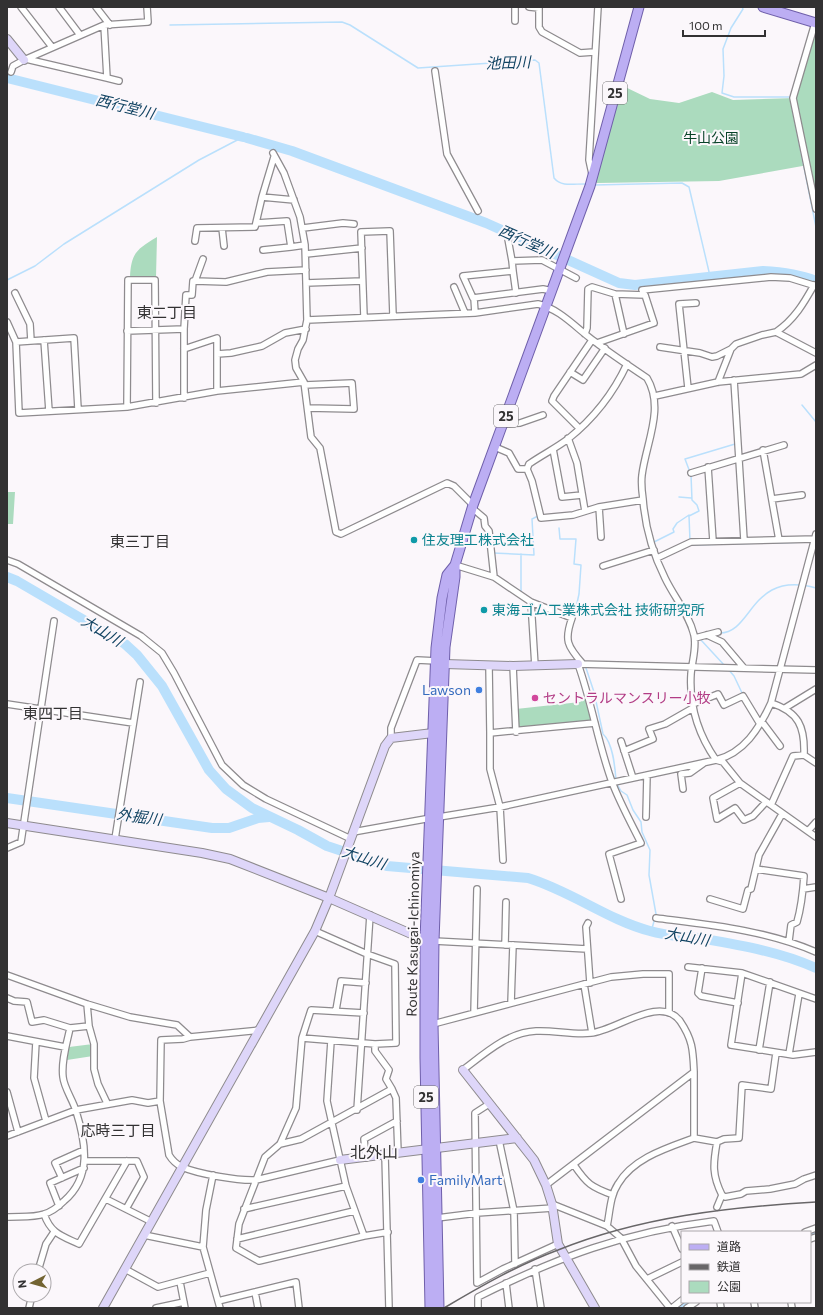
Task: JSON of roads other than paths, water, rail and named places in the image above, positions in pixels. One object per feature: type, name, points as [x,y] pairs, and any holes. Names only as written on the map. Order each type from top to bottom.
[{"type":"main road","name":"Route Kasugai-Ichinomiya","points":[[439,1308],[437,1218],[432,1149],[429,940],[445,647],[455,578],[455,565],[473,506],[592,181],[639,7]]},
{"type":"main road","points":[[763,7],[815,23]]},
{"type":"main road","name":"Route Kasugai-Ichinomiya","points":[[435,818],[433,733],[435,661],[442,598],[447,575],[455,565]]},
{"type":"main road","name":"Route Kasugai-Ichinomiya","points":[[429,940],[433,1024],[430,1308]]},
{"type":"street","points":[[21,7],[52,47]]},
{"type":"street","points":[[59,7],[80,35]]},
{"type":"street","points":[[96,7],[107,25],[106,78]]},
{"type":"street","points":[[11,72],[13,66],[25,59],[107,25],[148,22],[147,7]]},
{"type":"street","points":[[514,22],[515,7]]},
{"type":"street","points":[[529,7],[539,8],[539,27],[542,32],[580,53],[594,52]]},
{"type":"street","points":[[592,181],[588,160],[598,7]]},
{"type":"street","points":[[815,23],[793,98],[816,210]]},
{"type":"street","points":[[7,39],[25,59],[119,82]]},
{"type":"street","points":[[435,71],[447,154],[478,212]]},
{"type":"street","points":[[195,241],[197,228],[255,227],[273,155],[284,173],[303,228],[306,254],[305,308],[307,320],[306,330],[295,360],[296,368],[305,384],[311,437],[320,448],[336,532],[341,534],[447,483],[454,486],[484,518],[484,526],[489,531],[494,577]]},
{"type":"street","points":[[262,197],[294,200]]},
{"type":"street","points":[[257,223],[287,221],[291,247]]},
{"type":"street","points":[[303,228],[343,223],[354,224]]},
{"type":"street","points":[[222,228],[224,246]]},
{"type":"street","points":[[364,317],[361,232],[390,231],[393,316]]},
{"type":"street","points":[[508,240],[516,293]]},
{"type":"street","points":[[263,250],[305,245]]},
{"type":"street","points":[[306,254],[362,248]]},
{"type":"street","points":[[184,398],[184,329],[186,295],[192,295],[194,281],[203,259]]},
{"type":"street","points":[[512,261],[542,260],[560,268],[576,278]]},
{"type":"street","points":[[195,281],[226,282],[242,280],[267,272],[306,270]]},
{"type":"street","points":[[475,313],[474,298],[463,276],[513,271]]},
{"type":"street","points":[[642,290],[771,277],[790,278],[815,286],[794,318],[787,325],[776,332],[736,344],[731,350],[718,382]]},
{"type":"street","points":[[128,407],[128,280],[155,280],[156,403]]},
{"type":"street","points":[[306,283],[362,281]]},
{"type":"street","points":[[454,287],[465,313]]},
{"type":"street","points":[[579,428],[552,401],[554,396],[594,341],[624,334],[654,323],[645,295],[615,294],[592,287],[588,289],[587,328],[585,334]]},
{"type":"street","points":[[474,298],[543,289],[552,291]]},
{"type":"street","points":[[15,293],[30,324],[31,341]]},
{"type":"street","points":[[615,294],[624,334]]},
{"type":"street","points":[[688,388],[679,304],[696,303]]},
{"type":"street","points":[[307,320],[475,313],[538,304],[547,306],[647,378],[655,396],[652,429],[642,476],[646,525],[665,578],[687,616],[695,638],[691,688],[693,706],[700,734],[716,760],[723,762],[740,783],[816,837]]},
{"type":"street","points":[[7,322],[16,342],[20,413],[128,407],[217,392],[305,384],[352,383],[354,409],[308,408]]},
{"type":"street","points":[[127,331],[184,329]]},
{"type":"street","points":[[217,354],[231,353],[262,346],[285,333],[306,330]]},
{"type":"street","points":[[776,332],[816,353]]},
{"type":"street","points":[[16,342],[74,338],[78,409]]},
{"type":"street","points":[[184,349],[217,338],[217,392]]},
{"type":"street","points":[[44,340],[49,411]]},
{"type":"street","points":[[660,347],[706,354],[712,357],[731,350]]},
{"type":"street","points":[[570,372],[583,380],[605,348]]},
{"type":"street","points":[[627,364],[617,385],[579,428],[553,449],[529,464],[527,469],[532,481],[541,518],[573,515],[599,507],[643,500]]},
{"type":"street","points":[[655,396],[718,382],[801,374],[816,365]]},
{"type":"street","points":[[734,380],[744,540]]},
{"type":"street","points":[[503,424],[520,423],[543,415]]},
{"type":"street","points":[[568,438],[577,462],[584,511]]},
{"type":"street","points":[[691,473],[763,450],[784,445]]},
{"type":"street","points":[[495,447],[508,453],[518,469],[527,469]]},
{"type":"street","points":[[553,449],[562,497],[582,495]]},
{"type":"street","points":[[763,450],[779,540]]},
{"type":"street","points":[[708,467],[713,541]]},
{"type":"street","points":[[772,499],[802,495]]},
{"type":"street","points":[[599,507],[601,537]]},
{"type":"street","points":[[7,560],[18,564],[141,636],[162,653],[222,765],[242,785],[266,799],[351,838],[435,818],[500,807],[716,760],[729,757],[741,749],[761,723],[771,703],[816,537],[779,540],[691,542],[657,558]]},
{"type":"street","points":[[603,566],[654,550]]},
{"type":"street","points":[[455,565],[494,577],[531,602],[572,618],[566,635],[573,653],[581,664],[595,723],[612,782],[641,843],[609,854],[621,899]]},
{"type":"street","points":[[531,602],[535,666]]},
{"type":"street","points":[[7,848],[21,842],[54,621]]},
{"type":"street","points":[[695,638],[718,632]]},
{"type":"street","points":[[707,635],[722,642],[744,668]]},
{"type":"street","points":[[103,1308],[315,931],[341,866],[384,746],[391,738],[391,728],[417,660],[435,661],[445,664],[489,666],[581,664],[816,670]]},
{"type":"street","points":[[489,666],[490,769],[500,807],[503,860]]},
{"type":"street","points":[[513,666],[516,732]]},
{"type":"street","points":[[115,839],[140,682]]},
{"type":"street","points":[[784,708],[816,689]]},
{"type":"street","points":[[624,751],[653,739],[649,729],[665,724],[693,706],[718,694],[724,706],[743,696],[761,723],[780,746]]},
{"type":"street","points":[[771,703],[784,708],[804,731],[804,755]]},
{"type":"street","points":[[7,704],[133,723]]},
{"type":"street","points":[[490,734],[595,723]]},
{"type":"street","points":[[391,738],[433,733]]},
{"type":"street","points":[[621,741],[634,778]]},
{"type":"street","points":[[740,783],[713,798],[717,819],[735,808],[744,820],[753,816],[769,804],[793,756],[804,755],[816,763]]},
{"type":"street","points":[[683,789],[681,774],[690,773],[705,762]]},
{"type":"street","points":[[646,817],[647,775]]},
{"type":"street","points":[[710,899],[743,909],[748,890],[751,889],[759,855],[782,814]]},
{"type":"street","points":[[808,831],[816,822]]},
{"type":"street","points":[[7,823],[202,853],[230,860],[329,898],[429,940],[587,949]]},
{"type":"street","points":[[756,869],[804,876],[800,902],[801,909],[797,922],[791,925],[789,941]]},
{"type":"street","points":[[803,889],[816,887]]},
{"type":"street","points":[[474,1013],[477,889]]},
{"type":"street","points":[[505,945],[506,902]]},
{"type":"street","points":[[357,1110],[370,915]]},
{"type":"street","points":[[656,918],[736,928],[789,941],[816,952]]},
{"type":"street","points":[[588,923],[586,927],[590,982]]},
{"type":"street","points":[[302,1038],[375,1044],[396,1043],[395,964],[367,954],[315,931]]},
{"type":"street","points":[[511,1003],[513,945]]},
{"type":"street","points":[[688,967],[742,973],[816,999]]},
{"type":"street","points":[[702,968],[698,993],[701,996],[738,1003]]},
{"type":"street","points":[[742,973],[731,1045],[776,1053],[789,1054],[816,1052]]},
{"type":"street","points":[[433,1024],[590,982],[611,977],[643,974],[669,974],[669,1012]]},
{"type":"street","points":[[7,975],[88,1004],[130,1017],[177,1025],[190,1037]]},
{"type":"street","points":[[336,1010],[340,981],[366,983]]},
{"type":"street","points":[[759,1050],[770,982]]},
{"type":"street","points":[[584,984],[592,1033]]},
{"type":"street","points":[[789,1054],[799,994]]},
{"type":"street","points":[[7,998],[14,1002],[27,1002],[32,1022],[44,1020],[70,1028],[89,1026]]},
{"type":"street","points":[[88,1004],[89,1026],[94,1044],[94,1069],[98,1084],[107,1104]]},
{"type":"street","points":[[364,1013],[336,1010],[311,1010],[302,1038],[296,1108],[280,1144],[265,1157],[239,1224],[236,1248],[259,1261],[364,1236],[388,1232]]},
{"type":"street","points":[[595,1308],[564,1257],[558,1244],[552,1206],[546,1185],[534,1160],[463,1070],[497,1045],[522,1032],[538,1030],[592,1033],[650,1012],[669,1012],[677,1017],[693,1044],[694,1138]]},
{"type":"street","points":[[7,1217],[44,1214],[60,1206],[77,1188],[82,1178],[84,1168],[84,1150],[76,1110],[63,1077],[70,1028]]},
{"type":"street","points":[[260,1030],[183,1039],[161,1040],[160,1101],[169,1155],[172,1161],[182,1167],[245,1181],[256,1180],[340,1160],[366,1158],[516,1138]]},
{"type":"street","points":[[7,1036],[66,1048]]},
{"type":"street","points":[[331,1041],[327,1101],[346,1186],[364,1236]]},
{"type":"street","points":[[36,1042],[34,1078],[46,1121]]},
{"type":"street","points":[[375,1044],[375,1051],[389,1070],[386,1079],[396,1098],[398,1153]]},
{"type":"street","points":[[607,1226],[613,1195],[618,1183],[638,1163],[663,1150],[694,1138],[717,1142],[724,1139],[739,1138],[742,1085],[771,1089],[776,1053]]},
{"type":"street","points":[[546,1185],[694,1072]]},
{"type":"street","points":[[280,1144],[301,1139],[357,1110],[392,1089]]},
{"type":"street","points":[[7,1092],[18,1132]]},
{"type":"street","points":[[7,1136],[76,1110],[132,1100],[148,1103],[160,1101]]},
{"type":"street","points":[[489,1104],[475,1113],[474,1144],[477,1213],[477,1283],[558,1244]]},
{"type":"street","points":[[366,1158],[364,1139],[397,1121]]},
{"type":"street","points":[[499,1140],[514,1211],[515,1264]]},
{"type":"street","points":[[717,1142],[714,1159],[714,1180],[722,1195],[725,1197],[741,1194],[746,1191],[770,1189],[789,1185],[816,1174]]},
{"type":"street","points":[[62,1178],[55,1163],[84,1150]]},
{"type":"street","points":[[385,1155],[389,1308]]},
{"type":"street","points":[[84,1161],[137,1161],[144,1177],[126,1209]]},
{"type":"street","points":[[44,1214],[47,1223],[54,1232],[79,1244],[127,1161]]},
{"type":"street","points":[[574,1165],[585,1182],[593,1188],[613,1195]]},
{"type":"street","points":[[60,1206],[50,1183],[84,1168]]},
{"type":"street","points":[[213,1175],[206,1210],[203,1247],[220,1308]]},
{"type":"street","points":[[244,1210],[346,1186]]},
{"type":"street","points":[[717,1207],[722,1195]]},
{"type":"street","points":[[106,1199],[152,1222]]},
{"type":"street","points":[[437,1218],[552,1206],[607,1226],[621,1238],[636,1266],[671,1308],[681,1301]]},
{"type":"street","points":[[237,1239],[354,1211]]},
{"type":"street","points":[[478,1308],[478,1297],[506,1283],[564,1257],[621,1238],[672,1226],[714,1221],[718,1231]]},
{"type":"street","points":[[672,1226],[681,1246]]},
{"type":"street","points":[[40,1263],[46,1244],[54,1232]]},
{"type":"street","points":[[144,1235],[203,1247]]},
{"type":"street","points":[[647,1279],[681,1262]]},
{"type":"street","points":[[125,1269],[158,1287],[210,1273]]},
{"type":"street","points":[[535,1269],[541,1308]]},
{"type":"street","points":[[156,1308],[185,1305],[180,1282]]},
{"type":"street","points":[[218,1301],[296,1282],[299,1308]]},
{"type":"street","points":[[506,1283],[509,1308]]},
{"type":"street","points":[[255,1292],[258,1308]]},
{"type":"waterway","points":[[742,7],[743,9],[731,28],[723,49],[724,76],[722,93],[734,97],[790,97],[816,227]]},
{"type":"waterway","name":"池田川","points":[[170,25],[342,22],[350,25],[418,68],[535,60],[539,63],[554,178],[565,184],[588,184]]},
{"type":"waterway","name":"西行堂川","points":[[7,78],[243,137]]},
{"type":"waterway","points":[[7,280],[35,266],[64,244],[199,160],[243,137],[247,138]]},
{"type":"waterway","name":"西行堂川","points":[[247,138],[292,151],[486,223],[619,283],[635,285],[763,271],[790,274],[816,281]]},
{"type":"waterway","name":"池田川","points":[[594,185],[682,183],[689,187],[710,276]]},
{"type":"waterway","points":[[802,405],[816,422]]},
{"type":"waterway","points":[[690,541],[689,516],[699,511],[697,505],[692,500],[691,475],[685,459],[735,444]]},
{"type":"waterway","points":[[679,497],[691,498]]},
{"type":"waterway","points":[[654,542],[674,532],[673,529],[677,523],[689,515]]},
{"type":"waterway","points":[[493,553],[534,555],[532,519],[538,516]]},
{"type":"waterway","points":[[559,528],[560,539],[576,539],[574,564],[581,565],[579,594],[574,617]]},
{"type":"waterway","points":[[690,545],[808,542]]},
{"type":"waterway","points":[[521,554],[521,591]]},
{"type":"waterway","name":"大山川","points":[[7,577],[17,581],[125,644],[137,655],[162,686],[209,770],[226,789],[252,808],[327,846],[387,866],[528,878],[559,890],[619,920],[656,933],[698,938],[758,949],[787,957],[816,968]]},
{"type":"waterway","points":[[720,633],[731,630],[740,623],[765,594],[778,587],[794,585],[816,588]]},
{"type":"waterway","points":[[701,640],[725,666]]},
{"type":"waterway","points":[[586,668],[594,692],[603,734],[611,749],[616,780]]},
{"type":"waterway","points":[[728,669],[734,676],[743,695]]},
{"type":"waterway","points":[[617,784],[621,791],[627,795],[633,810],[641,822],[642,832],[650,850],[649,875],[656,914],[651,932]]},
{"type":"waterway","name":"外掘川","points":[[7,798],[212,828],[229,828],[258,818],[269,817]]},
{"type":"waterway","name":"池田川","points":[[811,1233],[816,1231]]},
{"type":"waterway","name":"池田川","points":[[679,1308],[686,1303]]},
{"type":"railway","points":[[444,1308],[529,1262],[558,1250],[621,1229],[717,1211],[816,1202]]},
{"type":"place","name":"住友理工株式会社","points":[[414,540]]},
{"type":"place","name":"東海ゴム工業株式会社 技術研究所","points":[[484,610]]},
{"type":"place","name":"Lawson","points":[[479,690]]},
{"type":"place","name":"セントラルマンスリー小牧","points":[[535,698]]},
{"type":"place","name":"FamilyMart","points":[[421,1180]]},
{"type":"district","name":"東二丁目","points":[[167,313]]},
{"type":"district","name":"東三丁目","points":[[140,542]]},
{"type":"district","name":"東四丁目","points":[[53,714]]},
{"type":"district","name":"応時三丁目","points":[[118,1131]]},
{"type":"district","name":"北外山","points":[[374,1152]]},
{"type":"park label","name":"牛山公園","points":[[711,138]]}]
